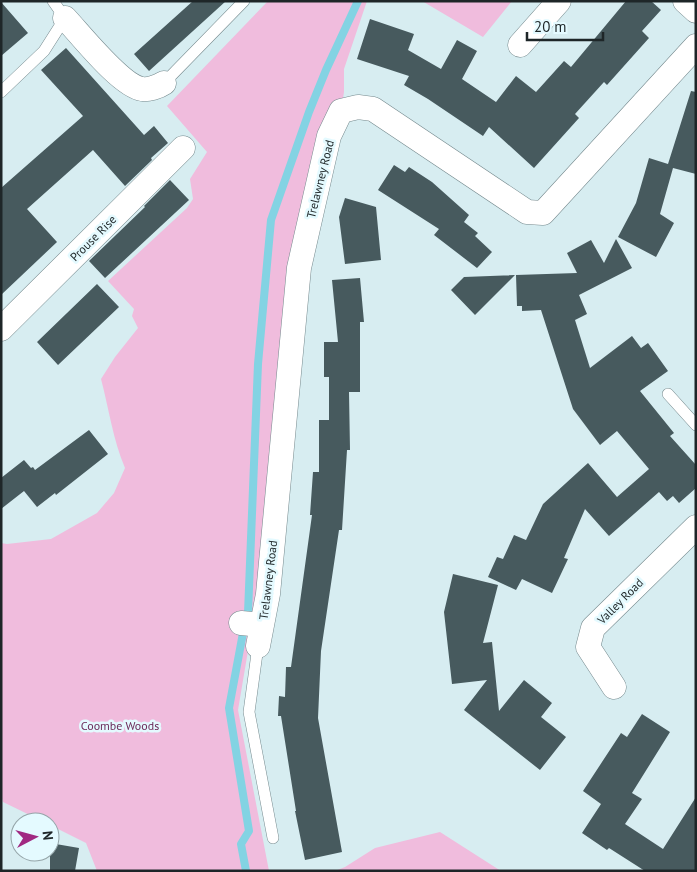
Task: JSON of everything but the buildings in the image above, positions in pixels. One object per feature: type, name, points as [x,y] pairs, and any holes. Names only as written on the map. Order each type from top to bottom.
[{"type":"street","points":[[520,45],[559,1]]},
{"type":"street","points":[[685,1],[696,11]]},
{"type":"street","points":[[59,10],[125,82],[142,89],[159,86],[164,83]]},
{"type":"street","name":"Trelawney Road","points":[[254,631],[268,594],[298,268],[330,136],[341,111],[358,107],[373,109],[527,212],[543,213],[696,46]]},
{"type":"street","name":"Prouse Rise","points":[[1,329],[184,148]]},
{"type":"street","name":"Valley Road","points":[[614,687],[588,647],[593,628],[696,527]]},
{"type":"lane","points":[[164,83],[244,1]]},
{"type":"lane","points":[[1,92],[44,50],[59,10]]},
{"type":"lane","points":[[668,394],[696,425]]},
{"type":"lane","points":[[254,631],[249,712],[273,838]]},
{"type":"green space","name":"Coombe Woods","points":[[268,1],[367,1],[344,69],[344,92],[341,111],[329,136],[285,402],[238,710],[269,871],[97,871],[86,843],[60,830],[60,812],[24,812],[3,802],[1,795],[1,543],[51,539],[97,513],[114,493],[125,468],[114,435],[101,379],[115,357],[138,328],[132,316],[134,309],[108,281],[187,208],[193,199],[190,179],[207,152],[167,106]]},
{"type":"green space","points":[[422,1],[512,1],[483,37]]},
{"type":"green space","points":[[440,832],[501,871],[335,871],[345,867],[375,848]]},
{"type":"waterway","points":[[248,613],[258,364],[271,220],[309,112],[358,1]]},
{"type":"waterway","points":[[243,633],[229,708],[249,831],[241,844],[246,871]]}]
